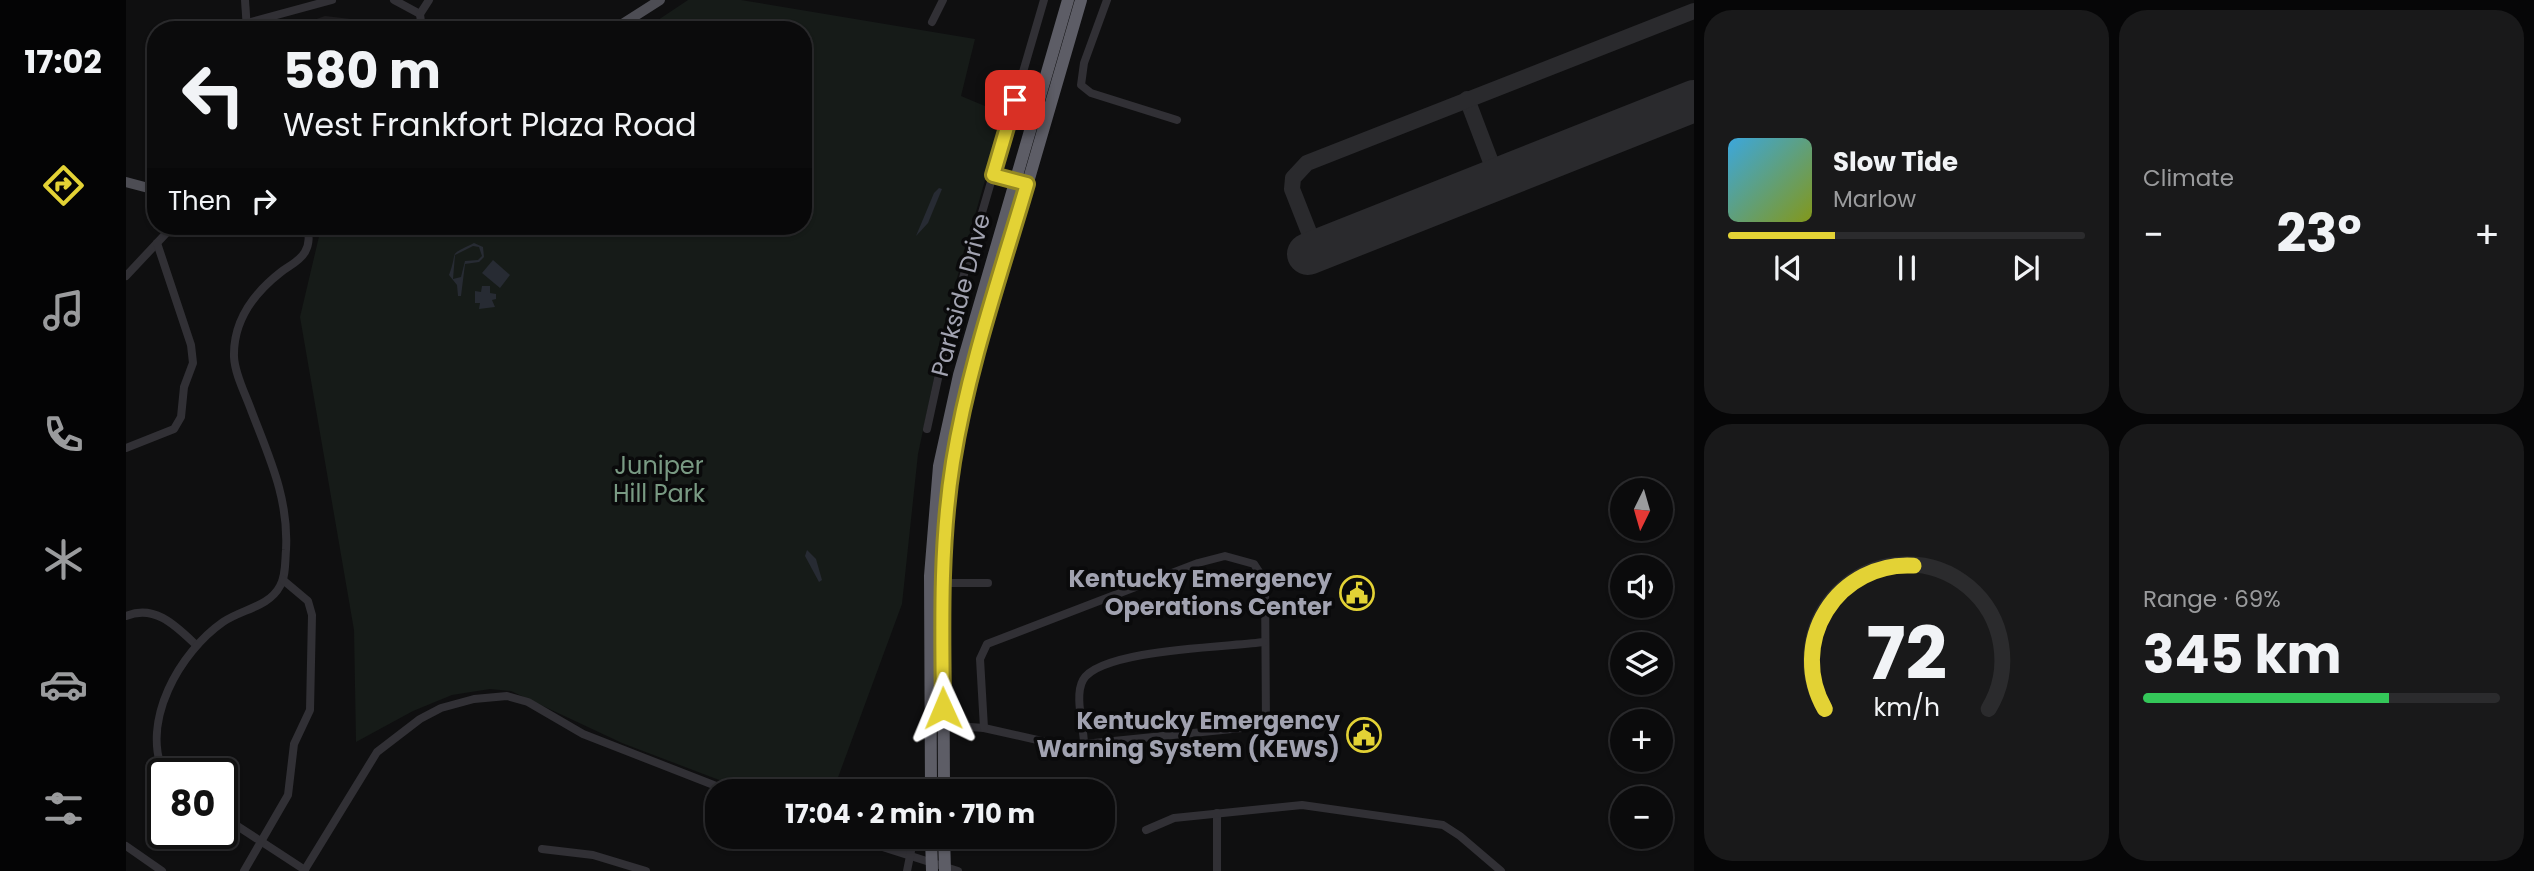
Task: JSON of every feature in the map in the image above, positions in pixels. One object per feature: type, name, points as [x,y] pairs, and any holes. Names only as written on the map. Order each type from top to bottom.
[{"type":"highway","points":[[1021,182],[1068,0]]},
{"type":"highway","points":[[932,779],[937,724],[933,511],[948,420],[1021,182],[1081,0]]},
{"type":"highway","points":[[937,724],[943,779]]},
{"type":"highway","points":[[934,849],[938,868]]},
{"type":"highway","points":[[938,868],[942,849]]},
{"type":"main road","points":[[627,21],[660,0]]},
{"type":"main road","points":[[126,185],[147,188]]},
{"type":"street","points":[[245,0],[247,21]]},
{"type":"street","points":[[263,21],[332,0]]},
{"type":"street","points":[[394,0],[420,14]]},
{"type":"street","points":[[421,21],[420,14],[429,0]]},
{"type":"street","points":[[932,22],[943,0]]},
{"type":"street","name":"Parkside Drive","points":[[927,429],[951,319],[1044,0]]},
{"type":"street","points":[[1107,0],[1084,63],[1082,85],[1091,93],[1177,120]]},
{"type":"street","points":[[993,175],[1021,182]]},
{"type":"street","points":[[126,276],[165,235]]},
{"type":"street","points":[[159,758],[159,717],[171,685],[195,644],[225,621],[267,602],[284,580],[287,530],[281,488],[239,378],[234,349],[240,324],[252,300],[304,254],[308,235]]},
{"type":"street","points":[[126,448],[174,429],[181,417],[183,394],[193,363],[189,337],[157,243]]},
{"type":"street","points":[[984,727],[980,659],[988,644],[1207,559],[1233,557],[1251,562],[1261,571],[1265,581],[1266,726]]},
{"type":"street","points":[[244,871],[288,794],[294,744],[310,710],[312,615],[308,601],[284,580]]},
{"type":"street","points":[[936,583],[988,583]]},
{"type":"street","points":[[126,616],[145,612],[159,615],[195,644]]},
{"type":"street","points":[[1084,744],[1081,688],[1083,679],[1094,670],[1145,654],[1264,642]]},
{"type":"street","points":[[238,826],[304,870],[377,752],[420,719],[440,708],[497,696],[517,698],[583,734],[705,782]]},
{"type":"street","points":[[937,724],[984,727],[1053,745],[1302,722]]},
{"type":"street","points":[[1146,830],[1168,819],[1307,806],[1433,822],[1456,832],[1501,871]]},
{"type":"street","points":[[1217,814],[1217,871]]},
{"type":"street","points":[[126,846],[162,871]]},
{"type":"street","points":[[542,849],[606,858],[646,871]]},
{"type":"street","points":[[886,849],[938,868],[958,871]]},
{"type":"street","points":[[907,871],[912,849]]},
{"type":"shaded area","points":[[325,16],[368,21],[311,21]]},
{"type":"shaded area","points":[[939,188],[942,189],[928,223],[916,236],[934,193]]},
{"type":"shaded area","points":[[474,243],[483,247],[484,257],[479,262],[465,264],[461,296],[458,296],[457,285],[449,275],[455,254]],"holes":[[[473,246],[479,247],[482,256],[478,260],[465,261],[461,277],[453,279],[455,255]]]},
{"type":"shaded area","points":[[493,260],[510,275],[500,288],[482,273]]},
{"type":"shaded area","points":[[482,286],[490,286],[490,293],[496,294],[496,299],[492,300],[495,307],[479,309],[480,303],[475,303],[475,291],[481,292]]},
{"type":"shaded area","points":[[807,550],[816,559],[822,580],[819,582],[805,556]]},
{"type":"green space","name":"Juniper Hill Park","points":[[688,0],[741,0],[975,39],[961,96],[1004,114],[951,299],[918,454],[902,604],[837,779],[716,779],[622,743],[511,691],[490,689],[452,695],[413,711],[356,742],[354,630],[300,317],[319,235],[812,235],[812,21],[656,21]]},
{"type":"taxiway","points":[[1316,250],[1292,189],[1293,178],[1307,163],[1694,11]]},
{"type":"taxiway","points":[[1467,99],[1497,178]]},
{"type":"runway","points":[[1308,254],[1694,101]]},
{"type":"place","name":"Kentucky Emergency Operations Center","points":[[1357,593]]},
{"type":"place","name":"Kentucky Emergency Warning System (KEWS)","points":[[1364,735]]},
{"type":"route","points":[[943,708],[942,583],[946,512],[953,463],[971,378],[1027,184],[993,175],[1015,100]]}]
